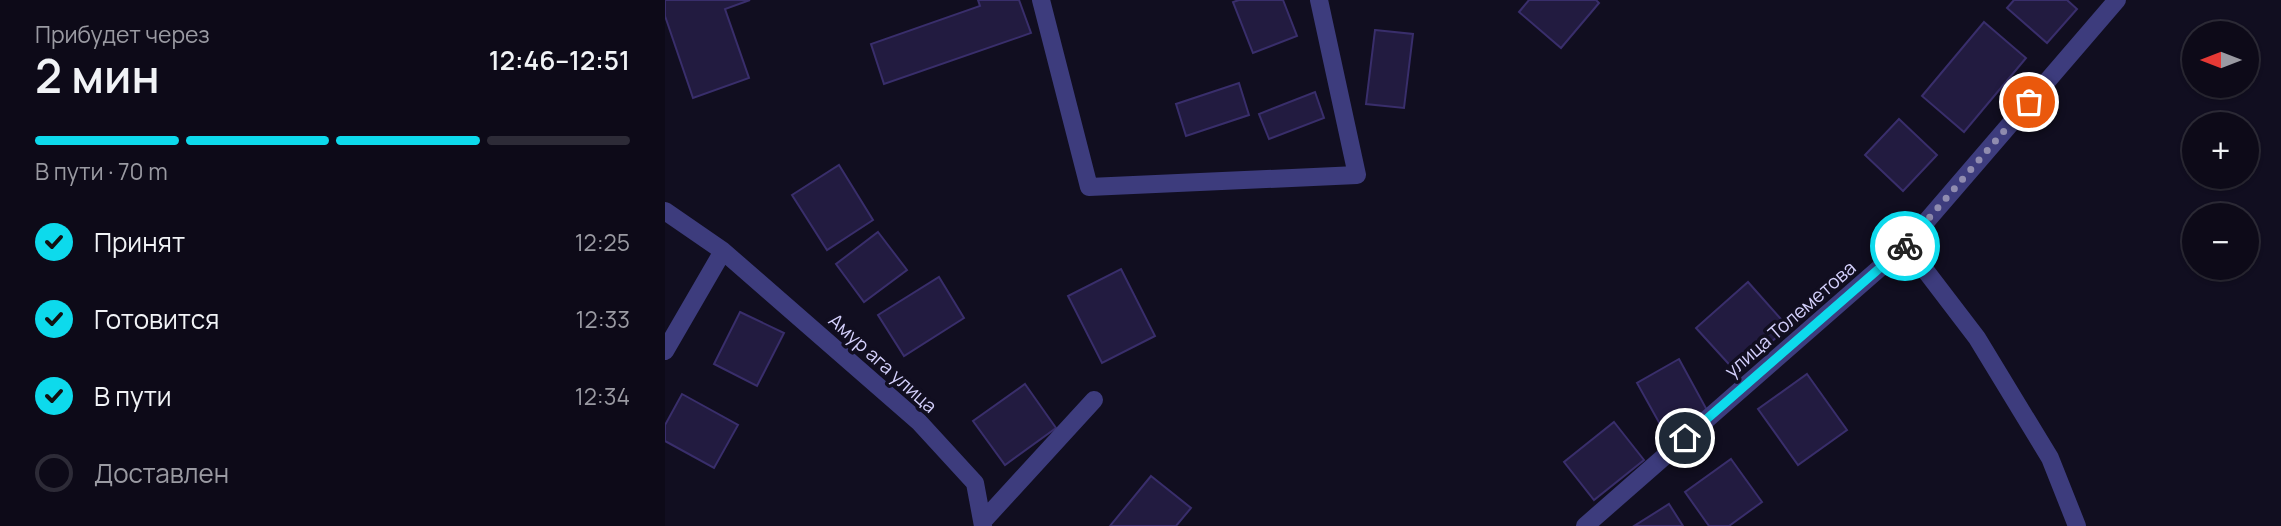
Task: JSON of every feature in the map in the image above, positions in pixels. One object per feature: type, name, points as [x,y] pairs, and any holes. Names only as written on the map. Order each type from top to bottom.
[{"type":"street","points":[[1041,0],[1089,187],[1357,175],[1319,0]]},
{"type":"street","name":"улица Толеметова","points":[[1585,526],[1906,245],[2117,0]]},
{"type":"street","name":"Амур ага улица","points":[[665,211],[723,251],[919,422],[975,483],[984,523]]},
{"type":"street","points":[[1906,245],[1977,338],[2050,458],[2077,526]]},
{"type":"street","points":[[665,351],[723,251]]},
{"type":"street","points":[[984,523],[1094,400]]},
{"type":"building","points":[[665,0],[750,0],[725,9],[749,78],[693,98],[665,16]]},
{"type":"building","points":[[978,0],[1019,0],[1031,33],[884,84],[871,44],[980,6]]},
{"type":"building","points":[[1283,0],[1297,36],[1253,53],[1233,2]]},
{"type":"building","points":[[1529,0],[1596,0],[1599,3],[1561,48],[1519,12]]},
{"type":"building","points":[[2014,0],[2067,0],[2077,9],[2047,43],[2007,8]]},
{"type":"building","points":[[1984,22],[2026,58],[1964,132],[1922,96]]},
{"type":"building","points":[[1375,30],[1413,34],[1404,108],[1366,104]]},
{"type":"building","points":[[1239,83],[1249,115],[1186,136],[1176,104]]},
{"type":"building","points":[[1315,92],[1324,118],[1269,139],[1259,114]]},
{"type":"building","points":[[1899,119],[1937,155],[1903,191],[1865,155]]},
{"type":"building","points":[[839,165],[873,220],[827,250],[792,195]]},
{"type":"building","points":[[878,232],[907,270],[864,302],[836,264]]},
{"type":"building","points":[[1121,269],[1155,336],[1102,363],[1068,296]]},
{"type":"building","points":[[939,277],[964,318],[904,356],[878,315]]},
{"type":"building","points":[[1748,282],[1788,327],[1737,373],[1696,328]]},
{"type":"building","points":[[740,312],[784,333],[757,386],[714,364]]},
{"type":"building","points":[[1679,359],[1708,412],[1666,435],[1637,383]]},
{"type":"building","points":[[1807,374],[1847,430],[1798,465],[1758,409]]},
{"type":"building","points":[[1025,384],[1056,428],[1005,465],[973,421]]},
{"type":"building","points":[[682,394],[738,425],[714,468],[665,441],[665,425]]},
{"type":"building","points":[[1614,422],[1644,460],[1594,500],[1564,462]]},
{"type":"building","points":[[1731,459],[1762,502],[1729,526],[1709,526],[1685,492]]},
{"type":"building","points":[[1151,476],[1191,508],[1176,526],[1110,526]]},
{"type":"building","points":[[1669,504],[1683,526],[1634,526]]},
{"type":"way so far","points":[[1905,246],[2029,102]]},
{"type":"route","points":[[1685,438],[1905,246]]}]
